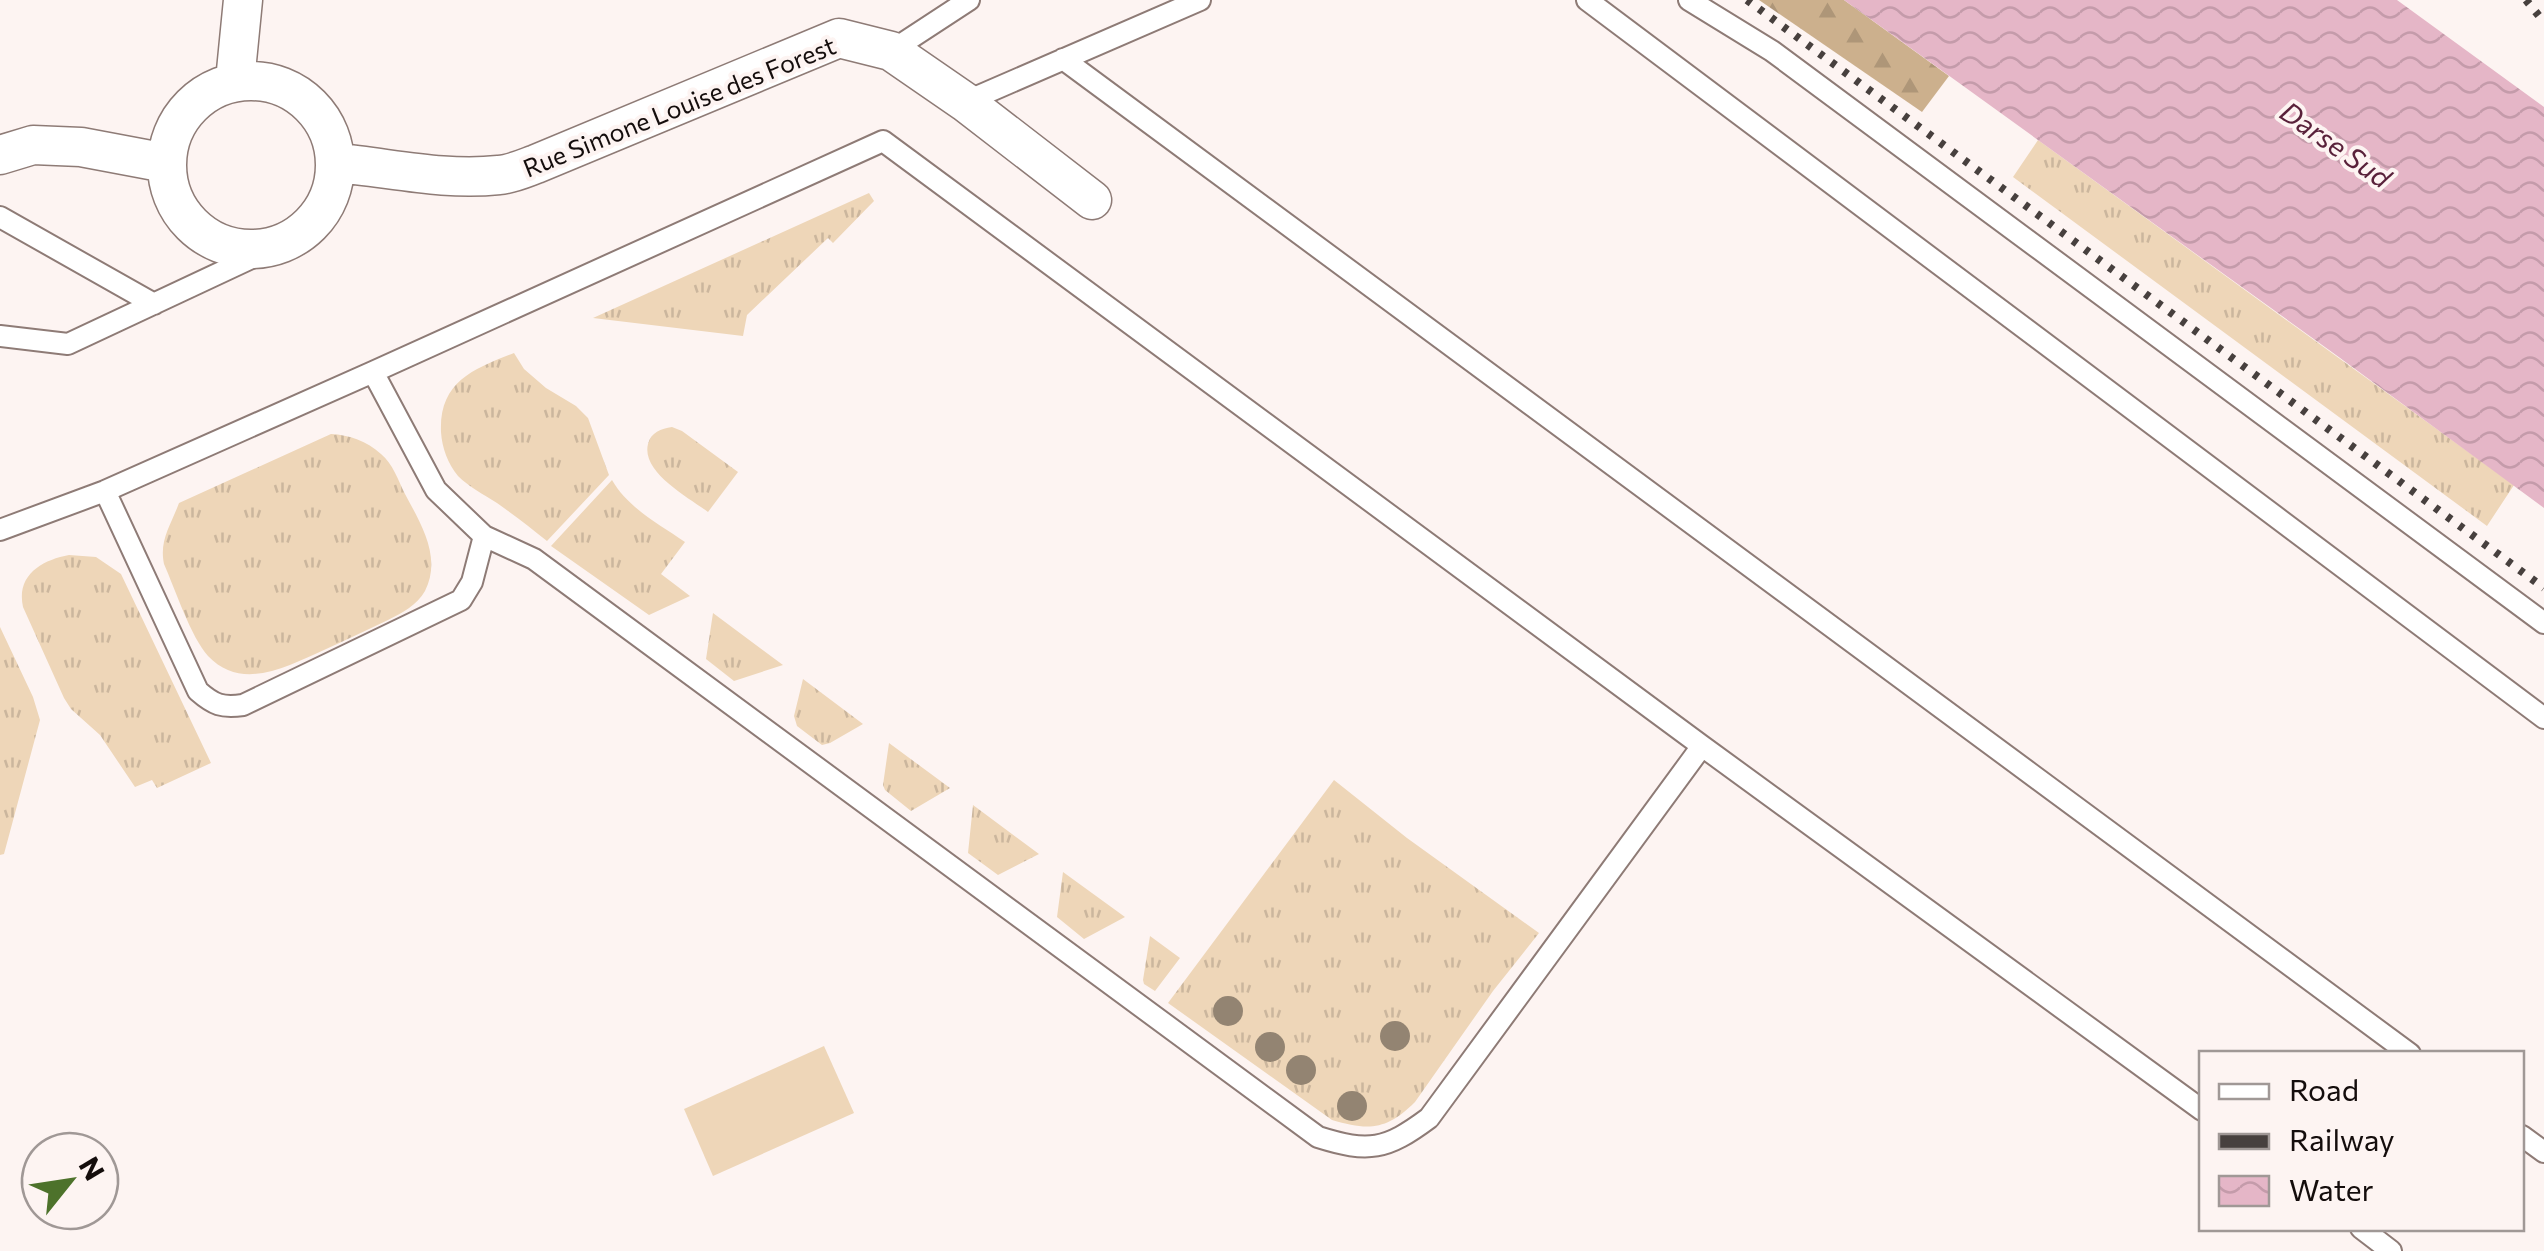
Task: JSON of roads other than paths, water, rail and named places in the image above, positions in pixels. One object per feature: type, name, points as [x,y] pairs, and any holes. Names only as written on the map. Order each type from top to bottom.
[{"type":"street","points":[[234,81],[244,0]]},
{"type":"street","name":"Rue Simone Louise des Forest","points":[[336,163],[426,176],[502,175],[839,38],[891,51],[965,102],[1092,200]]},
{"type":"street","points":[[234,81],[264,81],[292,90],[316,108],[330,134],[336,163],[332,192],[320,216],[300,234],[277,246],[250,250],[224,246],[200,233],[182,214],[170,190],[166,164],[171,137],[185,111],[208,92],[234,81]]},
{"type":"street","points":[[0,155],[33,146],[81,147],[166,164]]},
{"type":"lane","points":[[891,51],[969,0]]},
{"type":"lane","points":[[965,102],[1200,0]]},
{"type":"lane","points":[[1587,0],[2544,718]]},
{"type":"lane","points":[[1689,0],[1772,52],[2544,623]]},
{"type":"lane","points":[[1063,59],[2406,1051]]},
{"type":"lane","points":[[0,530],[104,491],[883,141],[2199,1108]]},
{"type":"lane","points":[[0,217],[154,304]]},
{"type":"lane","points":[[0,336],[68,344],[277,246]]},
{"type":"lane","points":[[373,372],[436,490],[484,536],[534,559],[1318,1137],[1349,1147],[1378,1146],[1404,1136],[1429,1118],[1702,746]]},
{"type":"lane","points":[[104,491],[198,691],[212,704],[225,708],[243,705],[461,600],[472,582],[484,536]]},
{"type":"lane","points":[[2364,1231],[2391,1251]]},
{"type":"water","name":"Darse Sud","points":[[1844,0],[2397,0],[2544,107],[2544,508],[2336,355]]},
{"type":"railway","points":[[1747,0],[2544,588]]},
{"type":"railway","points":[[2526,0],[2544,22]]}]
